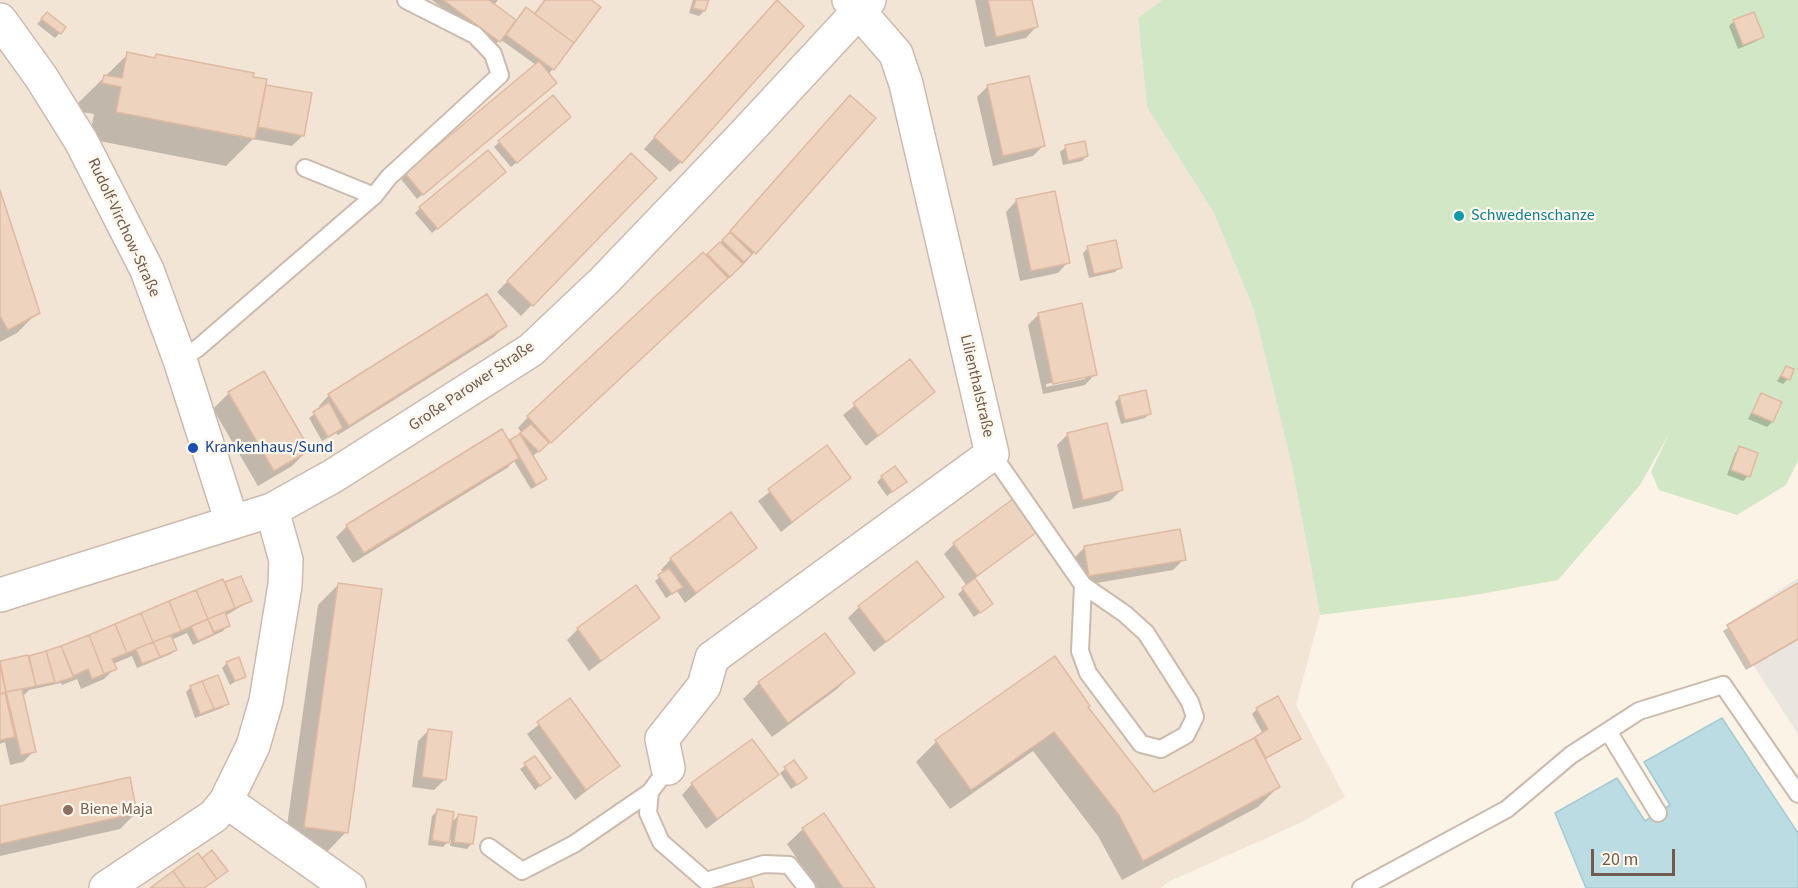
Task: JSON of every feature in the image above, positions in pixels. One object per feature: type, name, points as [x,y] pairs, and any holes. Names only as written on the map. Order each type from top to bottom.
[{"type":"street","name":"Lilienthalstraße","points":[[659,780],[662,739],[705,686],[712,658],[992,454],[906,84],[896,54],[859,3]]},
{"type":"street","name":"Große Parower Straße","points":[[0,595],[272,510],[333,477],[531,350],[604,281],[742,138],[859,3]]},
{"type":"street","name":"Rudolf-Virchow-Straße","points":[[0,20],[41,77],[81,141],[147,270],[180,360],[232,522]]},
{"type":"street","points":[[106,888],[214,816],[226,801],[253,746],[266,701],[285,585],[286,560],[272,510]]},
{"type":"street","points":[[226,801],[349,888]]},
{"type":"lane","points":[[180,360],[198,348],[374,196],[388,177],[500,75],[493,54],[475,35],[406,0]]},
{"type":"lane","points":[[305,168],[374,196]]},
{"type":"lane","points":[[992,454],[1083,585],[1125,614],[1146,633],[1190,702],[1195,717],[1186,735],[1161,749],[1142,744],[1088,673],[1080,651],[1083,585]]},
{"type":"lane","points":[[1361,888],[1473,825],[1507,809],[1571,755],[1639,711],[1723,685],[1798,794]]},
{"type":"lane","points":[[1608,731],[1658,813]]},
{"type":"lane","points":[[489,847],[522,871],[574,844],[659,780]]},
{"type":"lane","points":[[659,780],[648,813],[661,842],[706,881],[764,864],[789,866],[807,888]]},
{"type":"shaded area","points":[[0,0],[1162,0],[1138,18],[1147,107],[1214,213],[1254,310],[1292,466],[1320,615],[1296,705],[1345,797],[1300,823],[1168,882],[1161,888],[0,888]]},
{"type":"shaded area","points":[[1798,578],[1798,734],[1727,625]]},
{"type":"green space","points":[[1162,0],[1798,0],[1798,461],[1786,485],[1737,515],[1659,490],[1651,472],[1670,432],[1640,485],[1558,580],[1469,596],[1320,615],[1292,466],[1254,310],[1214,213],[1147,107],[1138,18]]},
{"type":"water","points":[[1722,718],[1798,833],[1798,888],[1586,888],[1555,813],[1617,778],[1645,821],[1670,805],[1644,762]]},
{"type":"building","points":[[443,0],[489,0],[516,20],[500,42]]},
{"type":"building","points":[[545,0],[591,0],[601,7],[574,43],[535,14]]},
{"type":"building","points":[[696,0],[709,0],[705,11],[693,8]]},
{"type":"building","points":[[777,0],[804,26],[682,163],[654,137]]},
{"type":"building","points":[[988,0],[1032,0],[1038,27],[996,37]]},
{"type":"building","points":[[526,7],[574,43],[554,70],[506,35]]},
{"type":"building","points":[[47,12],[66,27],[61,34],[41,19]]},
{"type":"building","points":[[1754,12],[1764,37],[1743,45],[1733,20]]},
{"type":"building","points":[[127,52],[155,58],[156,54],[254,73],[253,77],[267,79],[255,139],[116,112],[121,87],[102,83],[104,75],[122,78]]},
{"type":"building","points":[[539,61],[557,83],[423,195],[405,173]]},
{"type":"building","points":[[1029,76],[1045,146],[1003,156],[987,85]]},
{"type":"building","points":[[266,85],[312,93],[304,136],[258,127]]},
{"type":"building","points":[[553,95],[571,117],[517,163],[498,141]]},
{"type":"building","points":[[850,95],[876,118],[756,254],[730,231]]},
{"type":"building","points":[[1085,141],[1088,156],[1068,161],[1065,145]]},
{"type":"building","points":[[488,150],[506,172],[438,229],[419,207]]},
{"type":"building","points":[[631,153],[657,178],[533,306],[507,281]]},
{"type":"building","points":[[0,190],[40,313],[8,330],[0,316]]},
{"type":"building","points":[[1055,191],[1070,263],[1031,271],[1016,199]]},
{"type":"building","points":[[730,232],[752,254],[744,262],[722,240]]},
{"type":"building","points":[[1116,240],[1122,268],[1094,274],[1087,246]]},
{"type":"building","points":[[720,242],[743,264],[730,277],[707,254]]},
{"type":"building","points":[[703,252],[728,278],[551,443],[527,416]]},
{"type":"building","points":[[487,294],[507,326],[349,426],[328,394]]},
{"type":"building","points":[[1082,303],[1097,375],[1053,384],[1038,313]]},
{"type":"building","points":[[910,359],[935,392],[878,436],[853,403]]},
{"type":"building","points":[[1786,366],[1794,369],[1790,380],[1781,376]]},
{"type":"building","points":[[264,371],[310,450],[274,471],[228,392]]},
{"type":"building","points":[[1146,390],[1151,414],[1125,420],[1119,396]]},
{"type":"building","points":[[1761,393],[1782,402],[1773,422],[1752,413]]},
{"type":"building","points":[[329,402],[343,428],[328,437],[313,412]]},
{"type":"building","points":[[1107,423],[1123,490],[1083,500],[1067,433]]},
{"type":"building","points":[[531,424],[549,443],[539,452],[520,433]]},
{"type":"building","points":[[502,429],[519,458],[364,553],[346,525]]},
{"type":"building","points":[[520,434],[547,479],[536,485],[510,440]]},
{"type":"building","points":[[827,445],[851,478],[792,522],[768,489]]},
{"type":"building","points":[[1739,446],[1758,453],[1750,477],[1731,470]]},
{"type":"building","points":[[895,466],[907,482],[892,492],[881,476]]},
{"type":"building","points":[[1013,499],[1037,532],[977,576],[953,543]]},
{"type":"building","points":[[731,512],[757,548],[696,593],[670,558]]},
{"type":"building","points":[[1180,529],[1186,560],[1089,576],[1084,546]]},
{"type":"building","points":[[917,561],[944,597],[886,642],[858,606]]},
{"type":"building","points":[[669,568],[683,587],[672,594],[658,575]]},
{"type":"building","points":[[241,576],[252,601],[235,608],[225,582]]},
{"type":"building","points":[[975,578],[993,604],[980,613],[962,588]]},
{"type":"building","points":[[223,579],[235,608],[208,619],[196,590]]},
{"type":"building","points":[[338,583],[382,589],[348,833],[304,827]]},
{"type":"building","points":[[1798,583],[1798,639],[1751,666],[1727,625]]},
{"type":"building","points":[[636,585],[660,618],[601,661],[577,628]]},
{"type":"building","points":[[196,590],[208,619],[181,631],[169,601]]},
{"type":"building","points":[[169,601],[181,631],[153,642],[141,613]]},
{"type":"building","points":[[225,612],[230,626],[214,632],[208,619]]},
{"type":"building","points":[[141,613],[153,642],[127,653],[115,624]]},
{"type":"building","points":[[208,619],[214,634],[198,641],[191,626]]},
{"type":"building","points":[[115,624],[127,653],[112,659],[117,669],[104,674],[89,635]]},
{"type":"building","points":[[825,633],[855,673],[788,723],[758,682]]},
{"type":"building","points":[[89,635],[104,674],[92,679],[88,669],[73,676],[61,646]]},
{"type":"building","points":[[171,635],[177,650],[160,657],[153,642]]},
{"type":"building","points":[[153,642],[160,657],[142,664],[136,649]]},
{"type":"building","points":[[61,646],[74,677],[55,683],[46,651]]},
{"type":"building","points":[[46,651],[55,682],[36,686],[29,656]]},
{"type":"building","points":[[28,655],[36,686],[6,692],[0,661]]},
{"type":"building","points":[[1055,656],[1090,706],[1088,707],[1154,792],[1254,738],[1280,787],[1143,861],[1119,815],[1054,732],[971,790],[935,740]]},
{"type":"building","points":[[239,657],[246,677],[235,681],[226,662]]},
{"type":"building","points":[[0,666],[6,692],[0,694]]},
{"type":"building","points":[[218,675],[229,704],[214,709],[202,681]]},
{"type":"building","points":[[202,681],[214,709],[200,714],[190,686]]},
{"type":"building","points":[[22,689],[36,752],[21,755],[6,692]]},
{"type":"building","points":[[5,693],[15,737],[0,740],[0,694]]},
{"type":"building","points":[[1278,696],[1301,739],[1266,758],[1255,737],[1268,729],[1256,708]]},
{"type":"building","points":[[570,698],[620,766],[586,790],[537,722]]},
{"type":"building","points":[[428,729],[452,732],[446,780],[422,777]]},
{"type":"building","points":[[752,739],[779,775],[717,819],[691,783]]},
{"type":"building","points":[[535,756],[551,778],[540,786],[524,763]]},
{"type":"building","points":[[794,760],[807,778],[797,785],[784,767]]},
{"type":"building","name":"Biene Maja","points":[[130,777],[137,813],[0,844],[0,806]]},
{"type":"building","points":[[437,809],[454,812],[449,843],[432,840]]},
{"type":"building","points":[[824,813],[875,888],[843,888],[802,828]]},
{"type":"building","points":[[458,814],[477,817],[473,844],[454,842]]},
{"type":"building","points":[[212,850],[228,871],[217,879],[202,858]]},
{"type":"building","points":[[198,853],[217,879],[204,888],[185,888],[173,871]]},
{"type":"building","points":[[173,871],[185,888],[150,888]]},
{"type":"building","points":[[749,873],[754,888],[705,888]]},
{"type":"place","name":"Schwedenschanze","points":[[1459,216]]},
{"type":"place","name":"Krankenhaus/Sund","points":[[193,448]]},
{"type":"place","name":"Biene Maja","points":[[68,810]]}]
